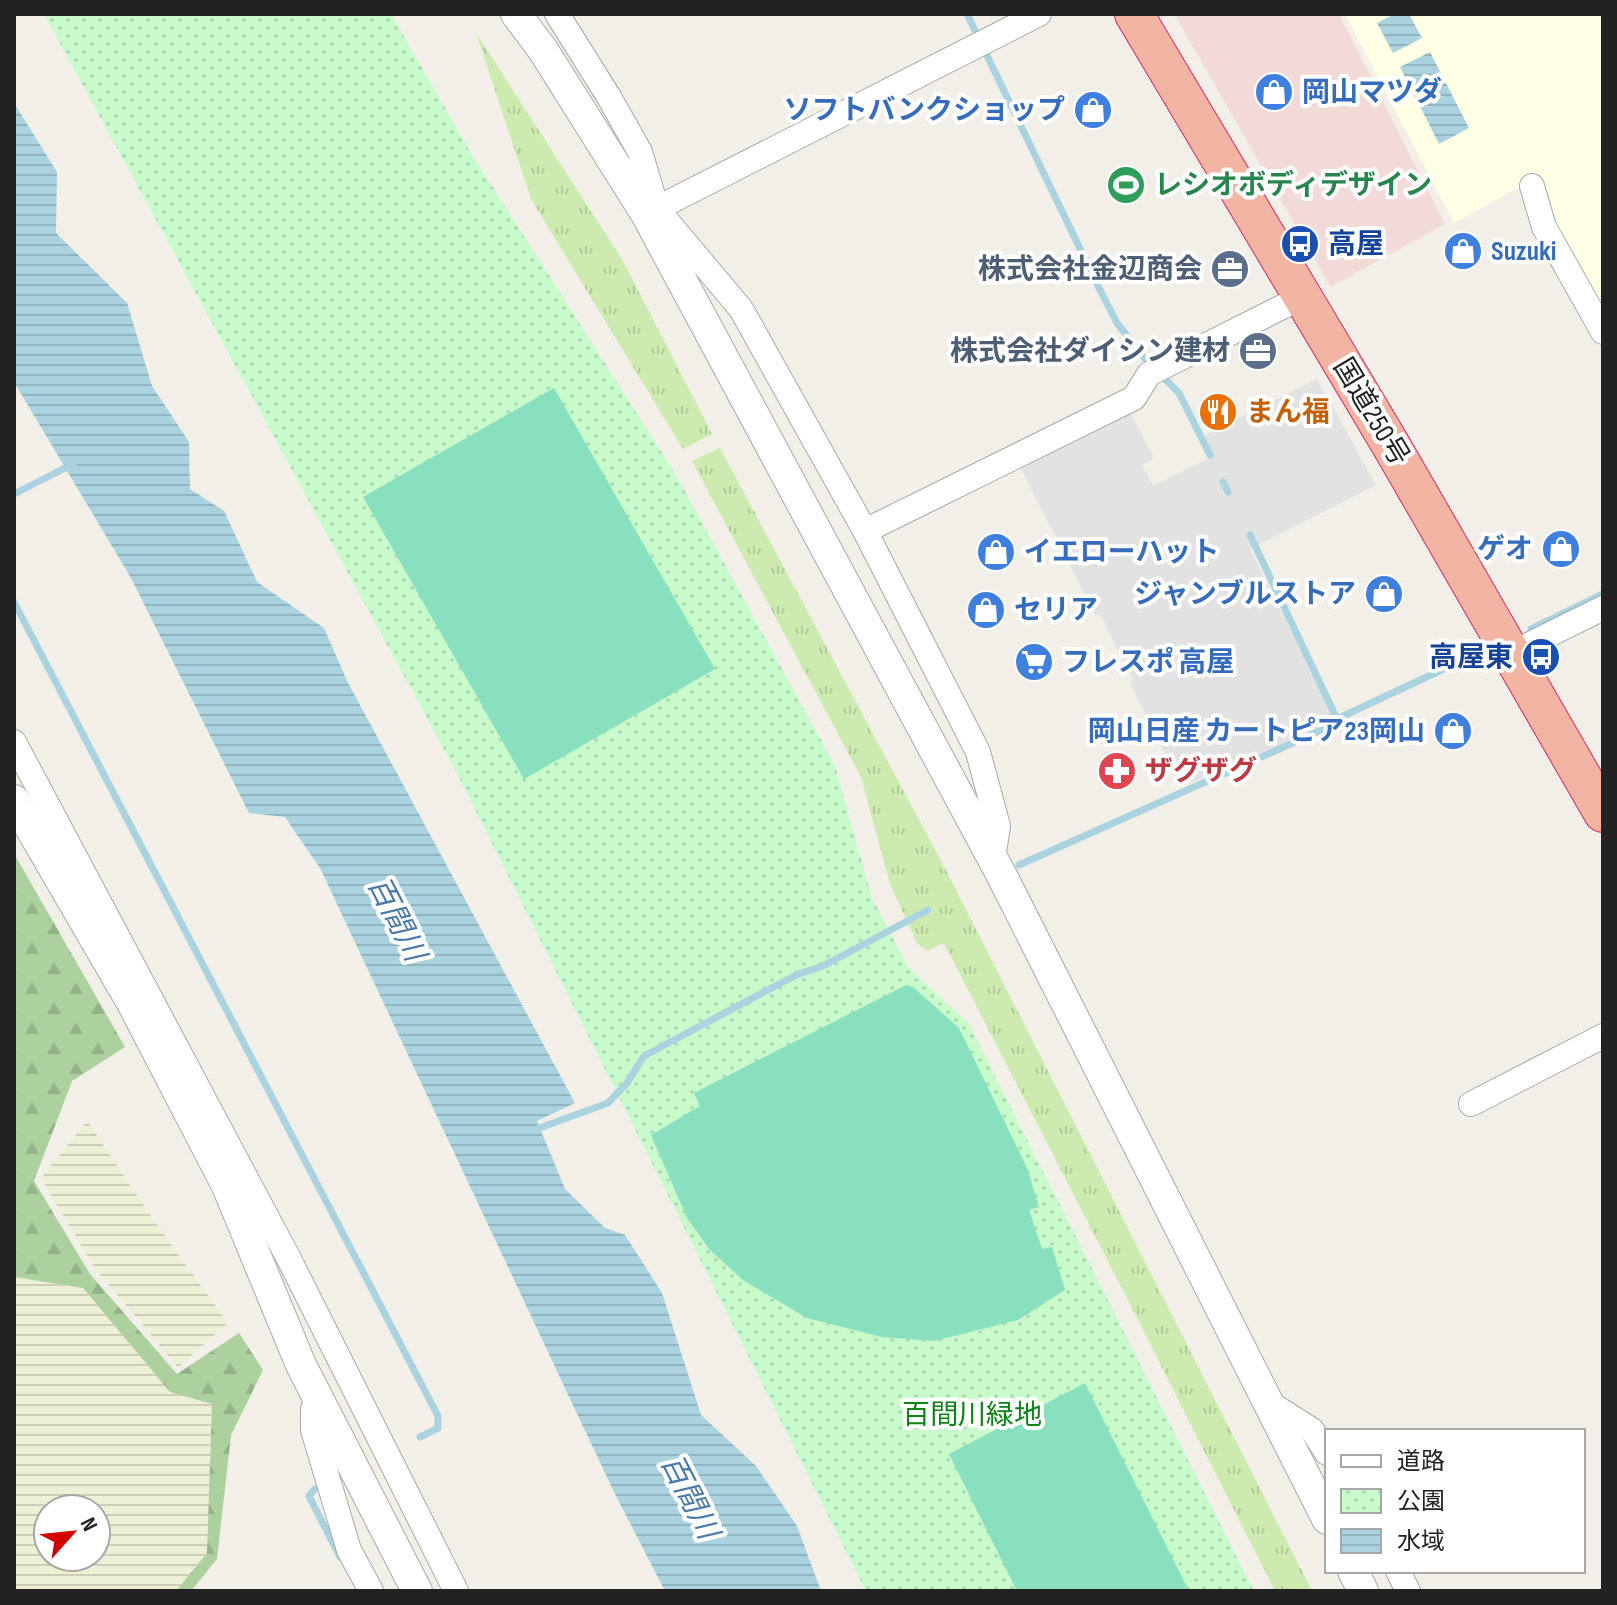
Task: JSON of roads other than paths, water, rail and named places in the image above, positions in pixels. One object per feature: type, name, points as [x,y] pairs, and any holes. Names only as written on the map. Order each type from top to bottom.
[{"type":"highway","name":"国道250号","points":[[1134,14],[1512,653],[1603,813]]},
{"type":"street","points":[[516,14],[652,211],[993,859],[1325,1515]]},
{"type":"street","points":[[557,14],[640,152],[652,211],[741,309],[865,531],[978,752],[998,826],[993,859]]},
{"type":"street","points":[[652,211],[1039,14]]},
{"type":"street","points":[[1532,186],[1544,227],[1603,332]]},
{"type":"street","points":[[865,531],[1134,398],[1149,374],[1302,297]]},
{"type":"street","points":[[1512,653],[1603,608]]},
{"type":"street","points":[[14,742],[288,1257],[456,1591]]},
{"type":"street","points":[[14,800],[132,1003],[227,1186],[262,1266],[291,1344],[417,1591]]},
{"type":"street","points":[[1471,1104],[1603,1036]]},
{"type":"street","points":[[318,1396],[313,1409],[313,1430],[349,1550],[371,1591]]},
{"type":"street","points":[[1268,1402],[1312,1430],[1325,1450]]},
{"type":"street","points":[[1354,1573],[1363,1591]]},
{"type":"street","points":[[1399,1573],[1408,1591]]},
{"type":"water","points":[[1395,14],[1409,14],[1422,38],[1393,53],[1377,23]]},
{"type":"water","points":[[1430,52],[1469,128],[1439,144],[1400,67]]},
{"type":"water","name":"百間川","points":[[14,103],[57,172],[56,233],[127,303],[152,386],[189,442],[190,489],[224,511],[257,582],[324,628],[347,681],[575,1103],[537,1121],[565,1189],[605,1228],[625,1235],[662,1293],[701,1415],[756,1466],[797,1526],[821,1591],[665,1591],[614,1492],[320,868],[285,817],[249,813],[131,578],[14,382]]},
{"type":"waterway","points":[[967,14],[1117,323],[1146,360],[1179,393],[1210,455]]},
{"type":"waterway","points":[[14,494],[73,464]]},
{"type":"waterway","points":[[1223,482],[1228,492]]},
{"type":"waterway","points":[[1250,535],[1337,719]]},
{"type":"waterway","points":[[1531,629],[1603,594]]},
{"type":"waterway","points":[[14,602],[438,1416],[438,1428],[420,1437]]},
{"type":"waterway","points":[[1019,865],[1331,726],[1337,719],[1465,659]]},
{"type":"waterway","points":[[534,1130],[608,1103],[627,1083],[644,1056],[796,975],[823,966],[928,910]]},
{"type":"waterway","points":[[315,1489],[309,1496],[340,1557]]},
{"type":"place","name":"岡山マツダ","points":[[1274,92]]},
{"type":"place","name":"ソフトバンクショップ","points":[[1093,110]]},
{"type":"place","name":"レシオボディデザイン","points":[[1126,185]]},
{"type":"place","name":"高屋","points":[[1300,244]]},
{"type":"place","name":"Suzuki","points":[[1463,251]]},
{"type":"place","name":"株式会社金辺商会","points":[[1230,269]]},
{"type":"place","name":"株式会社ダイシン建材","points":[[1258,351]]},
{"type":"place","name":"まん福","points":[[1218,412]]},
{"type":"place","name":"ゲオ","points":[[1561,549]]},
{"type":"place","name":"イエローハット","points":[[996,552]]},
{"type":"place","name":"ジャンブルストア","points":[[1384,594]]},
{"type":"place","name":"セリア","points":[[986,610]]},
{"type":"place","name":"高屋東","points":[[1541,657]]},
{"type":"place","name":"フレスポ 高屋","points":[[1034,662]]},
{"type":"place","name":"岡山日産 カートピア23岡山","points":[[1453,731]]},
{"type":"place","name":"ザグザグ","points":[[1117,771]]},
{"type":"park label","name":"百間川緑地","points":[[972,1415]]}]
